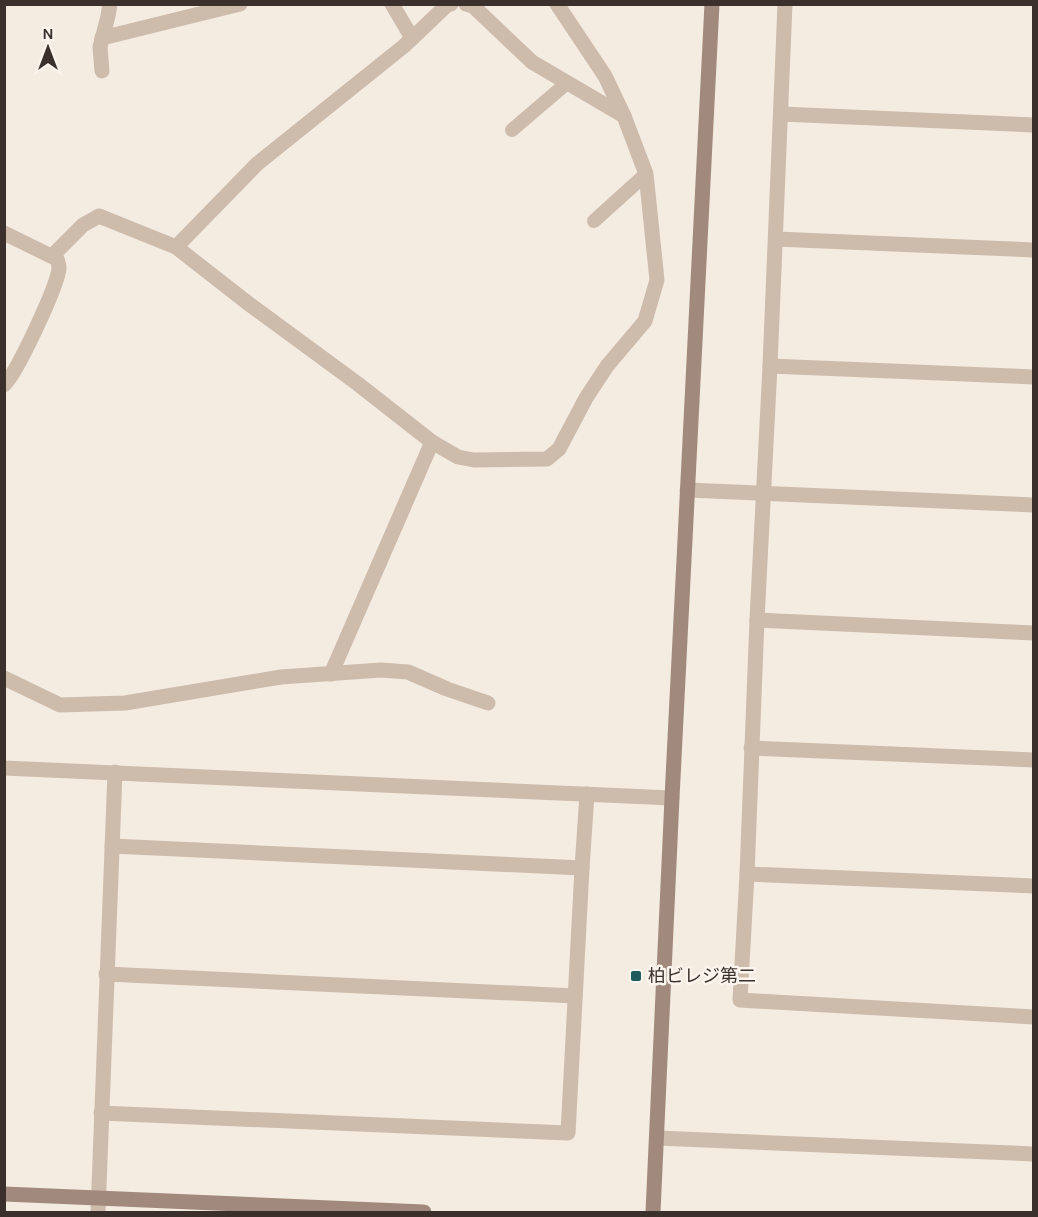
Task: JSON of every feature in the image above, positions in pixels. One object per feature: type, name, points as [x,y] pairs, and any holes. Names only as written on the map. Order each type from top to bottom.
[{"type":"street","points":[[102,72],[100,47],[110,4]]},
{"type":"street","points":[[102,38],[240,4]]},
{"type":"street","points":[[392,4],[412,38]]},
{"type":"street","points":[[176,248],[257,164],[404,46],[447,5],[451,4]]},
{"type":"street","points":[[466,4],[473,6],[532,62],[624,116]]},
{"type":"street","points":[[52,256],[82,225],[99,216],[176,248],[432,442],[458,457],[474,460],[547,459],[559,449],[586,398],[608,366],[645,321],[657,280],[646,174],[624,116],[605,76],[557,4]]},
{"type":"street","points":[[653,1212],[712,4]]},
{"type":"street","points":[[785,4],[740,1000],[1034,1017]]},
{"type":"street","points":[[781,114],[1034,125]]},
{"type":"street","points":[[4,233],[57,259],[59,269],[52,291],[30,340],[10,380],[4,385]]},
{"type":"street","points":[[776,239],[1034,250]]},
{"type":"street","points":[[770,366],[1034,377]]},
{"type":"street","points":[[331,674],[432,442]]},
{"type":"street","points":[[687,490],[1034,505]]},
{"type":"street","points":[[757,620],[1034,633]]},
{"type":"street","points":[[4,678],[60,705],[125,703],[281,677],[381,670],[408,672],[488,703]]},
{"type":"street","points":[[751,748],[1034,760]]},
{"type":"street","points":[[4,768],[672,798]]},
{"type":"street","points":[[98,1205],[115,772]]},
{"type":"street","points":[[101,1113],[568,1133],[587,794]]},
{"type":"street","points":[[112,846],[582,868]]},
{"type":"street","points":[[747,874],[1034,885]]},
{"type":"street","points":[[106,974],[575,996]]},
{"type":"street","points":[[657,1138],[1034,1154]]},
{"type":"street","points":[[4,1194],[98,1205],[424,1212]]},
{"type":"lane","points":[[512,130],[567,83]]},
{"type":"lane","points":[[594,221],[646,174]]},
{"type":"place","name":"柏ビレジ第二","points":[[636,976]]}]
